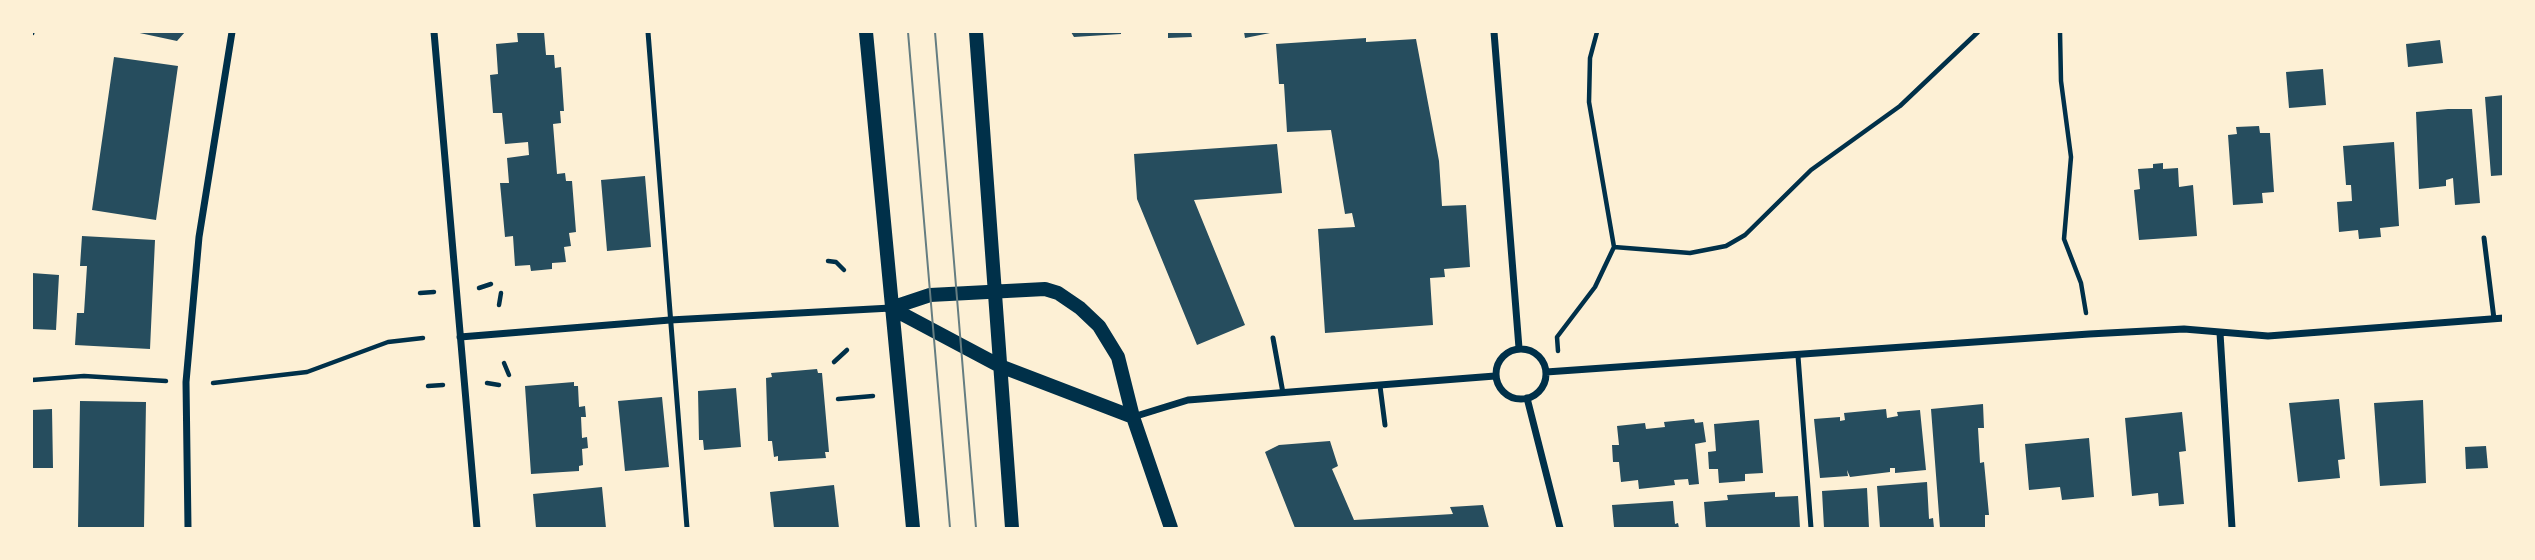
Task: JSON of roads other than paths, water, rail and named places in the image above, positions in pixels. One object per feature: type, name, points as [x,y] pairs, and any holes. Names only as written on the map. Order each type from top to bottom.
[{"type":"main road","points":[[866,32],[913,528]]},
{"type":"main road","points":[[976,32],[1012,528]]},
{"type":"main road","points":[[891,308],[930,295],[1045,289],[1080,308],[1100,326],[1118,357],[1133,417],[1171,528]]},
{"type":"main road","points":[[891,308],[1000,366],[1133,417]]},
{"type":"street","points":[[188,528],[187,368],[201,225],[232,32]]},
{"type":"street","points":[[434,32],[477,528]]},
{"type":"street","points":[[1494,32],[1518,348]]},
{"type":"street","points":[[460,337],[670,320],[891,308]]},
{"type":"street","points":[[1546,372],[2089,334],[2184,329],[2268,335],[2504,318]]},
{"type":"street","points":[[2220,333],[2232,528]]},
{"type":"street","points":[[1518,348],[1537,355],[1546,372],[1540,391],[1527,398],[1513,398],[1504,393],[1495,376],[1501,357],[1518,348]]},
{"type":"street","points":[[1133,417],[1188,400],[1495,376]]},
{"type":"street","points":[[1527,398],[1560,528]]},
{"type":"lane","points":[[648,32],[687,528]]},
{"type":"lane","points":[[2484,238],[2494,319]]},
{"type":"lane","points":[[1273,338],[1283,393]]},
{"type":"lane","points":[[1798,356],[1811,528]]},
{"type":"lane","points":[[1380,386],[1385,425]]},
{"type":"tram line","points":[[908,32],[950,528]]},
{"type":"tram line","points":[[935,32],[976,528]]}]
